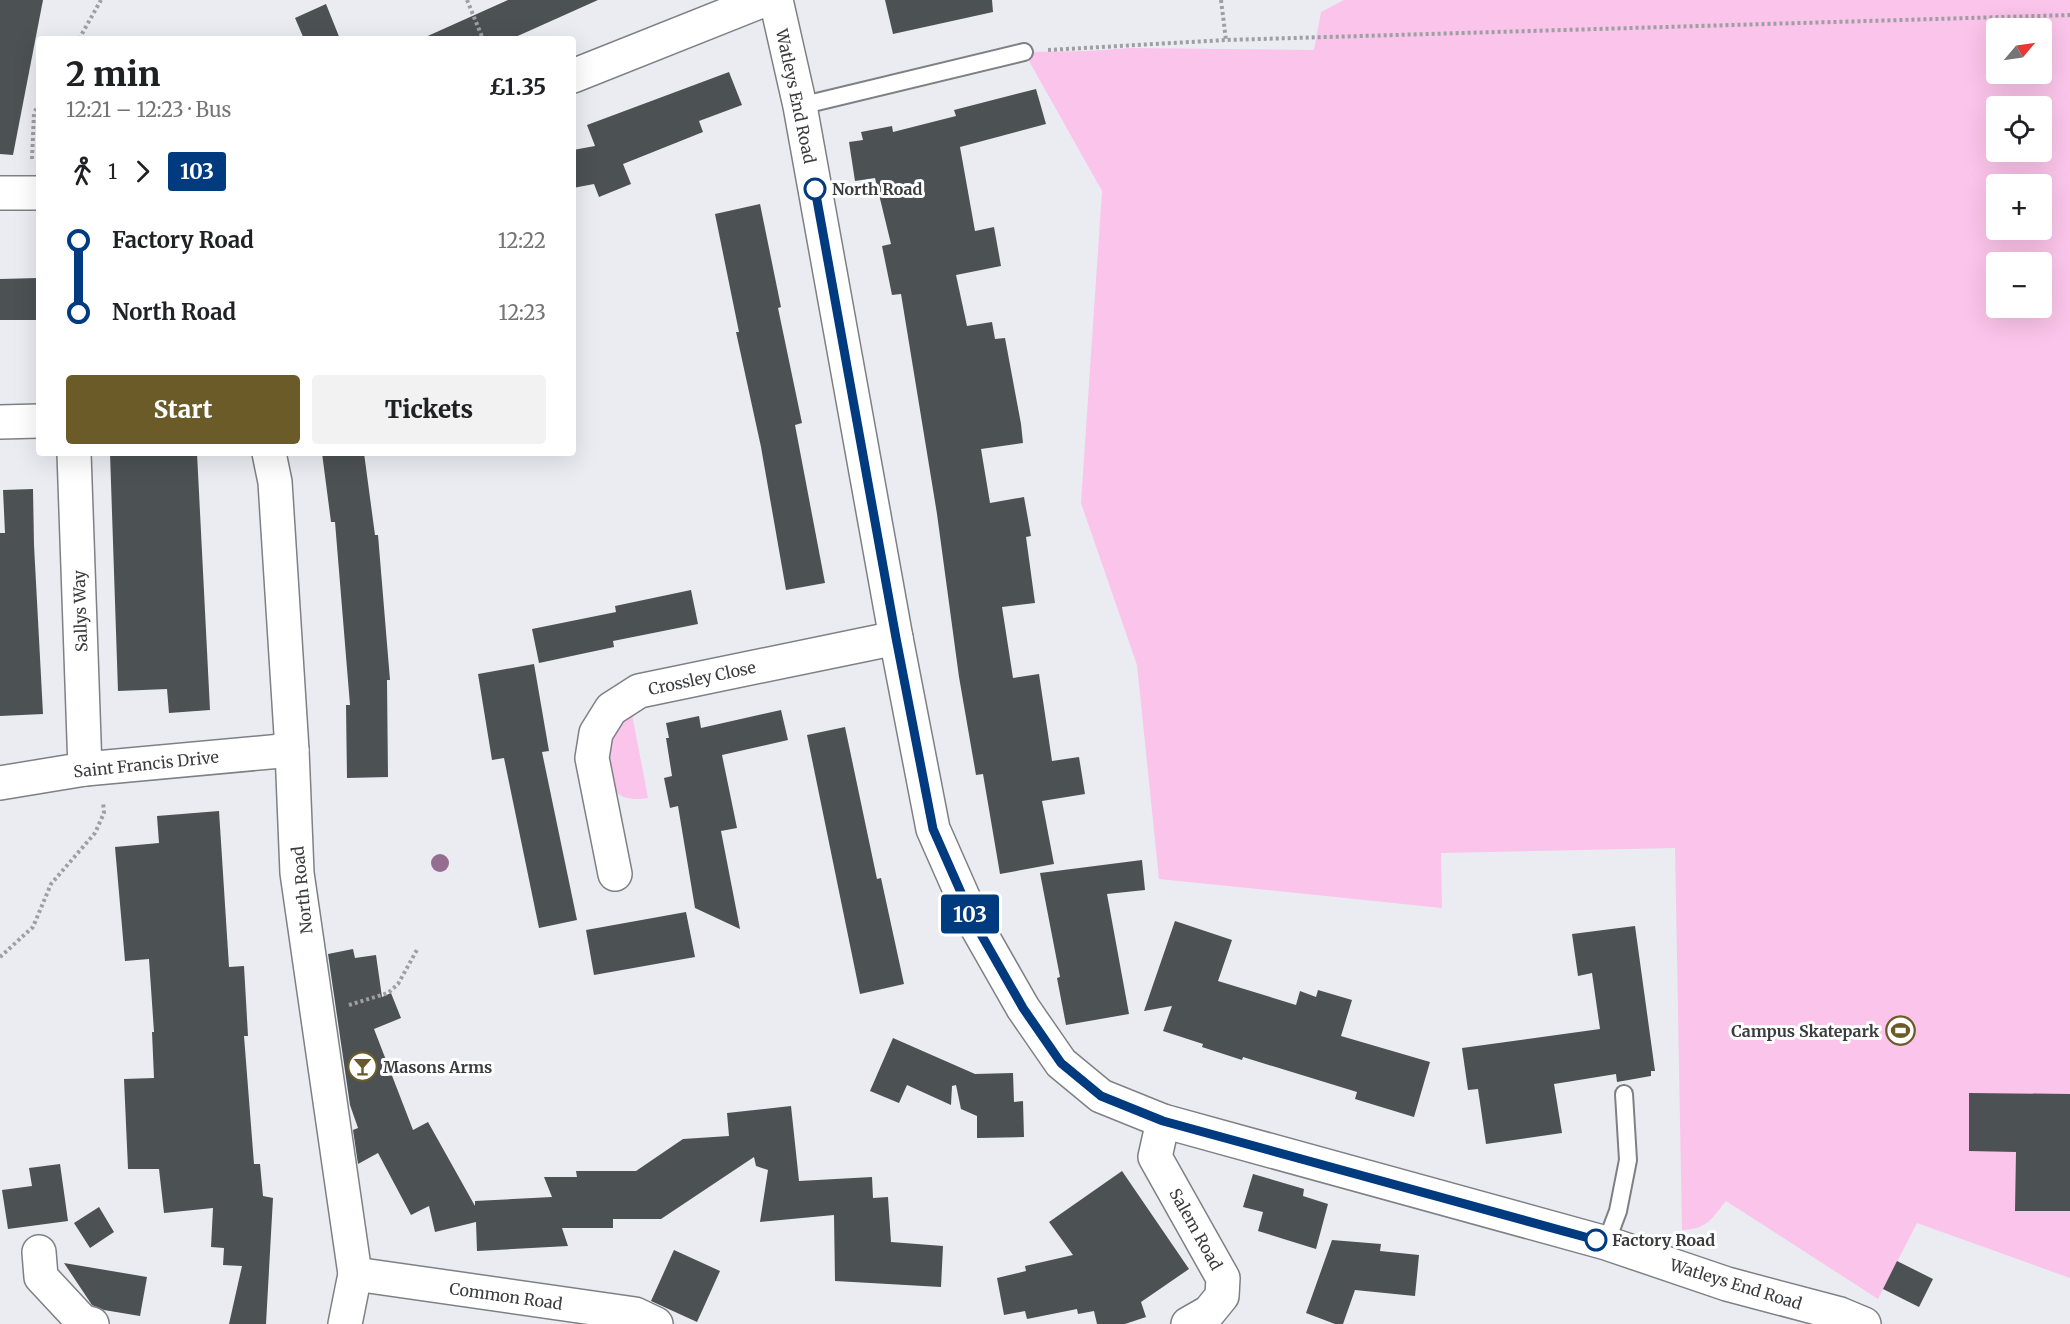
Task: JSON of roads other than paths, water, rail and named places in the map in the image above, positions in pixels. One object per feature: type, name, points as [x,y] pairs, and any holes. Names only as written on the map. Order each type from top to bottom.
[{"type":"street","points":[[576,75],[764,0]]},
{"type":"street","name":"Watleys End Road","points":[[776,0],[801,106],[896,638],[933,829],[974,922],[1023,1008],[1061,1063],[1101,1096],[1163,1121],[1606,1243],[1846,1321]]},
{"type":"street","points":[[0,422],[36,422]]},
{"type":"street","name":"Sallys Way","points":[[74,456],[93,769]]},
{"type":"street","name":"North Road","points":[[270,456],[275,482],[292,750],[297,873],[355,1274],[345,1324]]},
{"type":"street","name":"Crossley Close","points":[[615,874],[592,758],[596,734],[611,709],[639,691],[896,638]]},
{"type":"street","name":"Saint Francis Drive","points":[[0,783],[93,769],[292,750]]},
{"type":"street","name":"Salem Road","points":[[1163,1121],[1155,1156],[1223,1278],[1222,1296],[1209,1312],[1188,1324]]},
{"type":"street","points":[[39,1252],[42,1277],[82,1321],[92,1324]]},
{"type":"street","name":"Common Road","points":[[355,1274],[635,1314],[656,1324]]},
{"type":"lane","points":[[801,106],[1024,52]]},
{"type":"lane","points":[[1606,1243],[1618,1211],[1629,1160],[1624,1094]]},
{"type":"place","name":"North Road","points":[[815,189]]},
{"type":"place","name":"Campus Skatepark","points":[[1900,1031]]},
{"type":"place","name":"Masons Arms","points":[[362,1067]]},
{"type":"place","name":"Factory Road","points":[[1596,1240]]}]
